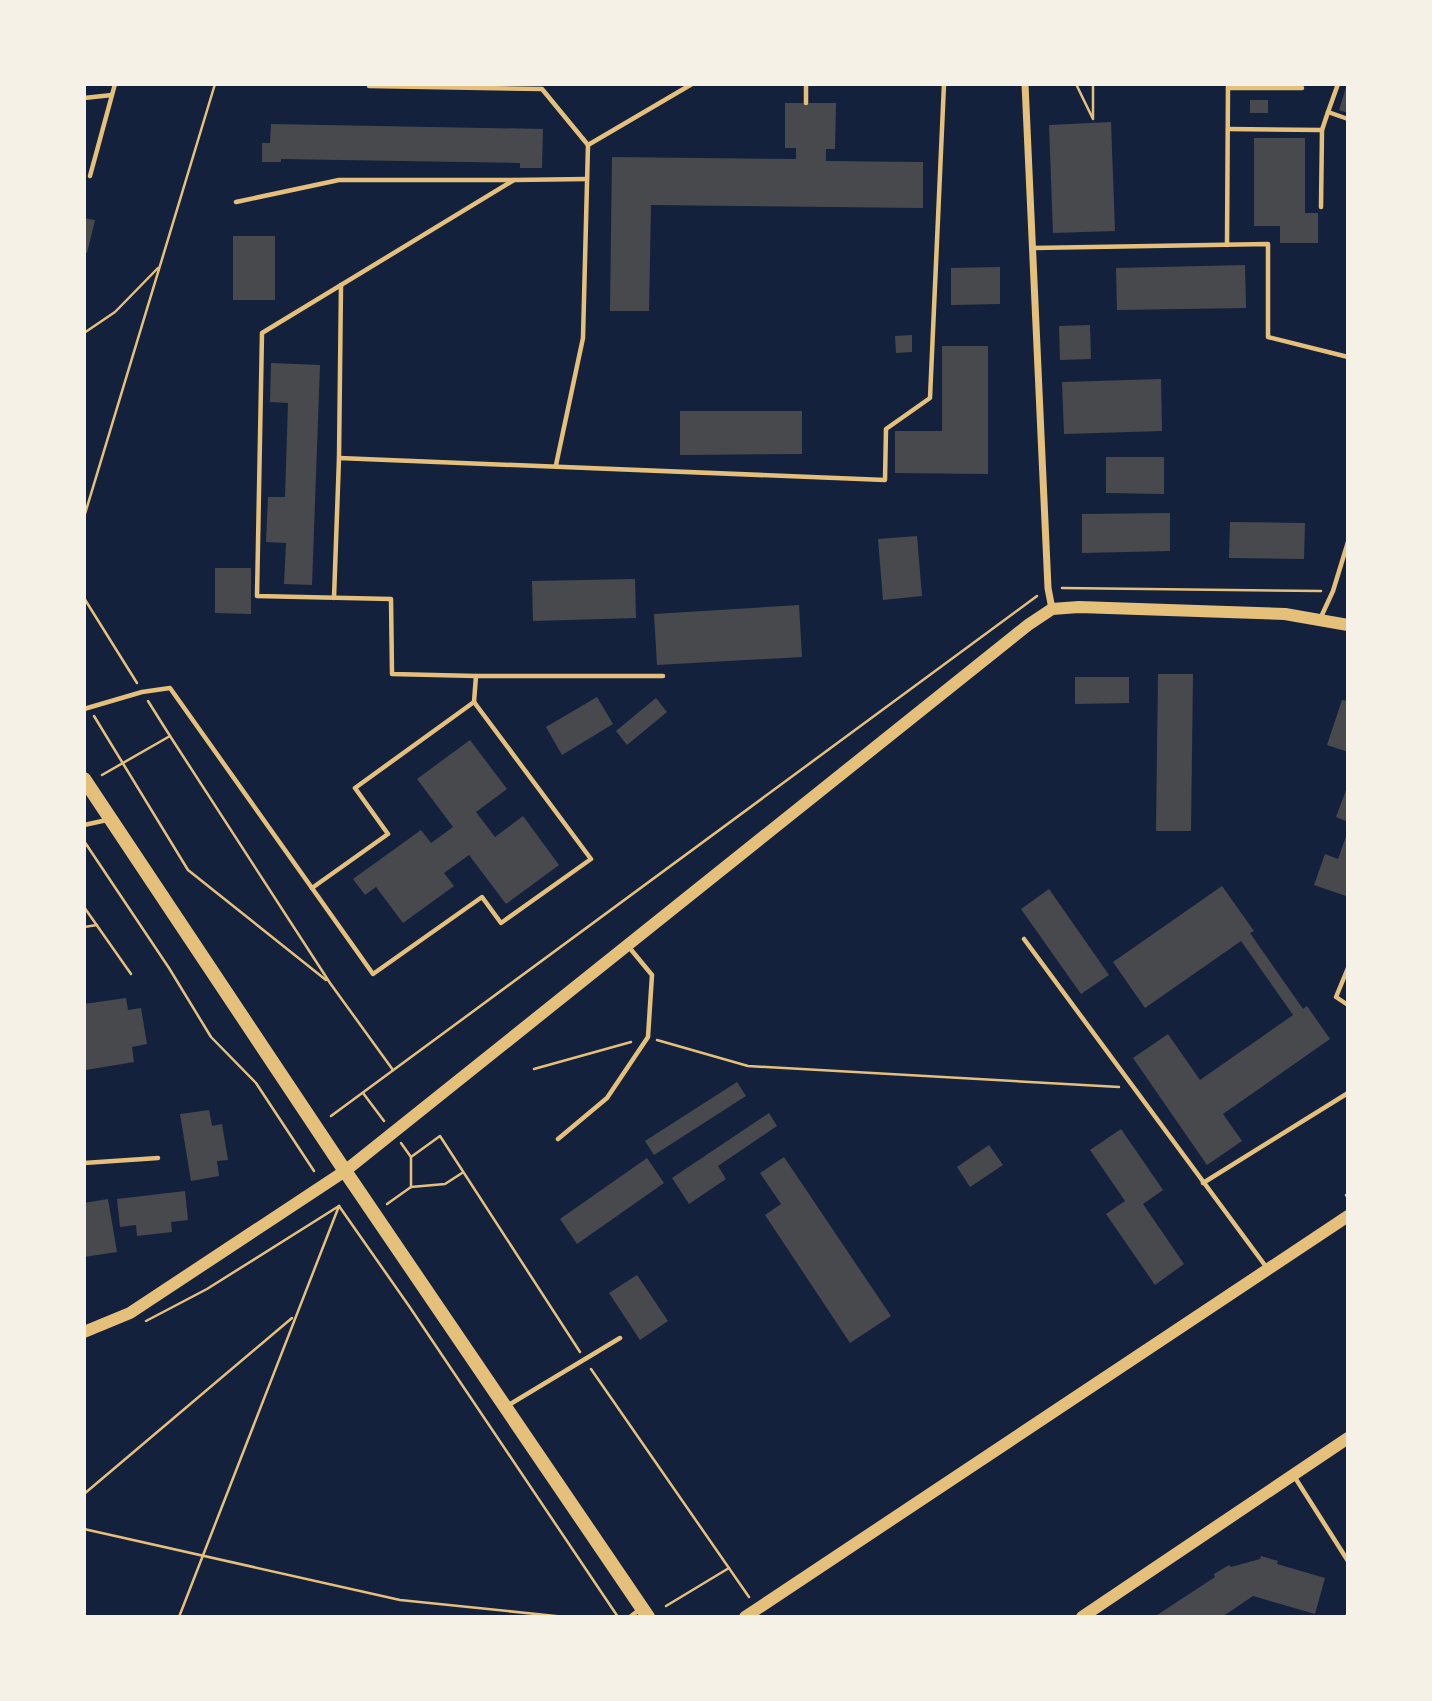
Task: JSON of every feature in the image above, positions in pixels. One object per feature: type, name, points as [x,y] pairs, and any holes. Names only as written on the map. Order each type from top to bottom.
[{"type":"main road","points":[[84,779],[345,1171],[645,1612]]},
{"type":"street","points":[[1025,84],[1048,588],[1052,609]]},
{"type":"street","points":[[84,1332],[130,1313],[345,1171],[1028,625],[1052,609],[1079,607],[1285,614],[1348,625]]},
{"type":"street","points":[[746,1617],[1348,1216]]},
{"type":"street","points":[[1082,1617],[1099,1612],[1348,1438]]},
{"type":"lane","points":[[90,176],[115,84]]},
{"type":"lane","points":[[588,145],[692,84]]},
{"type":"lane","points":[[806,84],[806,103]]},
{"type":"lane","points":[[339,458],[885,480],[886,429],[930,398],[944,84]]},
{"type":"lane","points":[[1321,207],[1322,130],[1338,84]]},
{"type":"lane","points":[[369,86],[542,89],[588,145],[583,338],[556,465]]},
{"type":"lane","points":[[1227,245],[1228,86],[1302,88]]},
{"type":"lane","points":[[84,98],[112,95]]},
{"type":"lane","points":[[1328,112],[1348,119]]},
{"type":"lane","points":[[1228,129],[1322,130]]},
{"type":"lane","points":[[236,202],[339,180],[587,179]]},
{"type":"lane","points":[[514,180],[262,332],[257,596],[391,599],[392,674],[663,676]]},
{"type":"lane","points":[[1032,248],[1268,244],[1268,337],[1348,357]]},
{"type":"lane","points":[[334,597],[341,285]]},
{"type":"lane","points":[[1320,620],[1333,591],[1348,542]]},
{"type":"lane","points":[[86,708],[142,692],[170,688],[373,974],[482,897],[501,923],[591,859],[474,702],[476,676]]},
{"type":"lane","points":[[312,888],[387,834],[355,788],[474,702]]},
{"type":"lane","points":[[84,825],[111,819]]},
{"type":"lane","points":[[1024,939],[1268,1269]]},
{"type":"lane","points":[[558,1139],[607,1098],[648,1037],[652,975],[628,945]]},
{"type":"lane","points":[[1348,968],[1336,998],[1348,1005]]},
{"type":"lane","points":[[1202,1183],[1348,1093]]},
{"type":"lane","points":[[84,1163],[158,1158]]},
{"type":"lane","points":[[507,1407],[620,1338]]},
{"type":"lane","points":[[1293,1475],[1348,1561]]},
{"type":"lane","points":[[629,1617],[645,1612]]},
{"type":"path","points":[[84,517],[215,84]]},
{"type":"path","points":[[1076,84],[1093,119],[1093,84]]},
{"type":"path","points":[[84,332],[115,312],[160,266]]},
{"type":"path","points":[[84,598],[330,983],[393,1071]]},
{"type":"path","points":[[86,708],[188,870],[330,983]]},
{"type":"path","points":[[102,775],[170,736]]},
{"type":"path","points":[[84,841],[169,968],[211,1037],[256,1083],[314,1171]]},
{"type":"path","points":[[84,906],[131,974]]},
{"type":"path","points":[[84,927],[97,925]]},
{"type":"path","points":[[534,1069],[648,1037],[748,1066],[1133,1088]]},
{"type":"path","points":[[331,1116],[363,1094]]},
{"type":"path","points":[[411,1187],[411,1157],[440,1136],[585,1360],[757,1609]]},
{"type":"path","points":[[296,1143],[303,1138]]},
{"type":"path","points":[[384,1206],[411,1187],[445,1184],[462,1172]]},
{"type":"path","points":[[339,1206],[618,1617]]},
{"type":"path","points":[[179,1617],[339,1206]]},
{"type":"path","points":[[146,1321],[207,1289],[339,1206]]},
{"type":"path","points":[[355,1228],[361,1224]]},
{"type":"path","points":[[84,1494],[295,1315]]},
{"type":"path","points":[[84,1529],[400,1600],[565,1617]]},
{"type":"path","points":[[666,1606],[729,1568]]},
{"type":"building","points":[[1348,84],[1348,113],[1339,110]]},
{"type":"building","points":[[1250,100],[1268,100],[1268,113],[1250,113]]},
{"type":"building","points":[[785,103],[836,103],[835,149],[826,149],[826,161],[923,162],[923,208],[651,205],[649,311],[610,311],[612,157],[796,159],[796,148],[785,148]]},
{"type":"building","points":[[1111,122],[1115,231],[1053,233],[1049,125]]},
{"type":"building","points":[[271,124],[543,129],[542,168],[520,168],[520,163],[281,159],[281,162],[262,162],[262,143],[270,143]]},
{"type":"building","points":[[1254,138],[1305,138],[1305,213],[1318,213],[1318,243],[1280,243],[1280,226],[1254,226]]},
{"type":"building","points":[[84,218],[95,220],[87,253],[84,252]]},
{"type":"building","points":[[233,236],[275,236],[275,300],[233,300]]},
{"type":"building","points":[[1245,265],[1246,308],[1117,310],[1116,268]]},
{"type":"building","points":[[1000,267],[1000,304],[951,305],[951,268]]},
{"type":"building","points":[[1090,325],[1091,359],[1060,360],[1059,326]]},
{"type":"building","points":[[912,335],[912,352],[896,353],[895,336]]},
{"type":"building","points":[[942,346],[988,346],[988,474],[895,473],[895,431],[942,431]]},
{"type":"building","points":[[271,363],[320,365],[312,585],[284,584],[286,543],[266,542],[268,497],[285,497],[288,403],[270,402]]},
{"type":"building","points":[[1161,379],[1162,431],[1064,434],[1062,382]]},
{"type":"building","points":[[680,411],[802,411],[802,454],[680,455]]},
{"type":"building","points":[[1106,457],[1164,457],[1164,494],[1106,493]]},
{"type":"building","points":[[1170,513],[1170,551],[1082,553],[1082,514]]},
{"type":"building","points":[[1230,522],[1305,523],[1304,559],[1229,558]]},
{"type":"building","points":[[917,536],[922,596],[883,600],[878,539]]},
{"type":"building","points":[[215,568],[251,568],[251,614],[215,613]]},
{"type":"building","points":[[635,579],[636,618],[533,621],[532,581]]},
{"type":"building","points":[[799,605],[802,657],[657,665],[654,614]]},
{"type":"building","points":[[1158,674],[1193,674],[1191,831],[1156,831]]},
{"type":"building","points":[[1075,677],[1129,677],[1129,703],[1075,704]]},
{"type":"building","points":[[597,697],[613,724],[562,755],[546,727]]},
{"type":"building","points":[[656,698],[667,712],[627,745],[616,731]]},
{"type":"building","points":[[1342,700],[1348,701],[1348,752],[1327,745]]},
{"type":"building","points":[[470,740],[507,789],[476,812],[495,837],[523,816],[559,865],[506,904],[469,855],[444,873],[454,886],[403,923],[376,887],[365,895],[353,879],[421,830],[431,843],[453,827],[417,779]]},
{"type":"building","points":[[1348,785],[1348,822],[1336,817]]},
{"type":"building","points":[[1348,831],[1346,896],[1314,885],[1325,854],[1338,859]]},
{"type":"building","points":[[1222,886],[1254,931],[1250,933],[1303,1009],[1307,1006],[1330,1039],[1223,1114],[1242,1141],[1207,1165],[1133,1058],[1168,1034],[1200,1080],[1293,1015],[1241,941],[1145,1008],[1113,962]]},
{"type":"building","points":[[1049,889],[1109,975],[1081,994],[1021,909]]},
{"type":"building","points":[[126,998],[128,1010],[141,1008],[147,1044],[132,1047],[134,1062],[86,1070],[84,1004]]},
{"type":"building","points":[[737,1082],[746,1096],[654,1155],[645,1141]]},
{"type":"building","points":[[209,1110],[212,1126],[222,1124],[228,1160],[217,1161],[219,1176],[191,1181],[180,1114]]},
{"type":"building","points":[[769,1113],[777,1126],[718,1166],[726,1179],[689,1204],[672,1178]]},
{"type":"building","points":[[1121,1129],[1163,1190],[1143,1204],[1184,1264],[1155,1285],[1106,1214],[1125,1201],[1090,1150]]},
{"type":"building","points":[[989,1145],[1003,1165],[970,1187],[957,1167]]},
{"type":"building","points":[[784,1157],[891,1316],[850,1343],[765,1215],[781,1204],[760,1173]]},
{"type":"building","points":[[647,1158],[664,1183],[577,1244],[560,1219]]},
{"type":"building","points":[[185,1191],[188,1220],[171,1222],[172,1232],[137,1236],[136,1225],[120,1227],[117,1199]]},
{"type":"building","points":[[108,1199],[117,1252],[84,1257],[84,1203]]},
{"type":"building","points":[[637,1275],[668,1321],[640,1340],[609,1293]]},
{"type":"building","points":[[1261,1556],[1278,1561],[1277,1564],[1325,1578],[1315,1614],[1253,1596],[1222,1617],[1154,1617],[1229,1565],[1231,1567],[1260,1559]]}]
